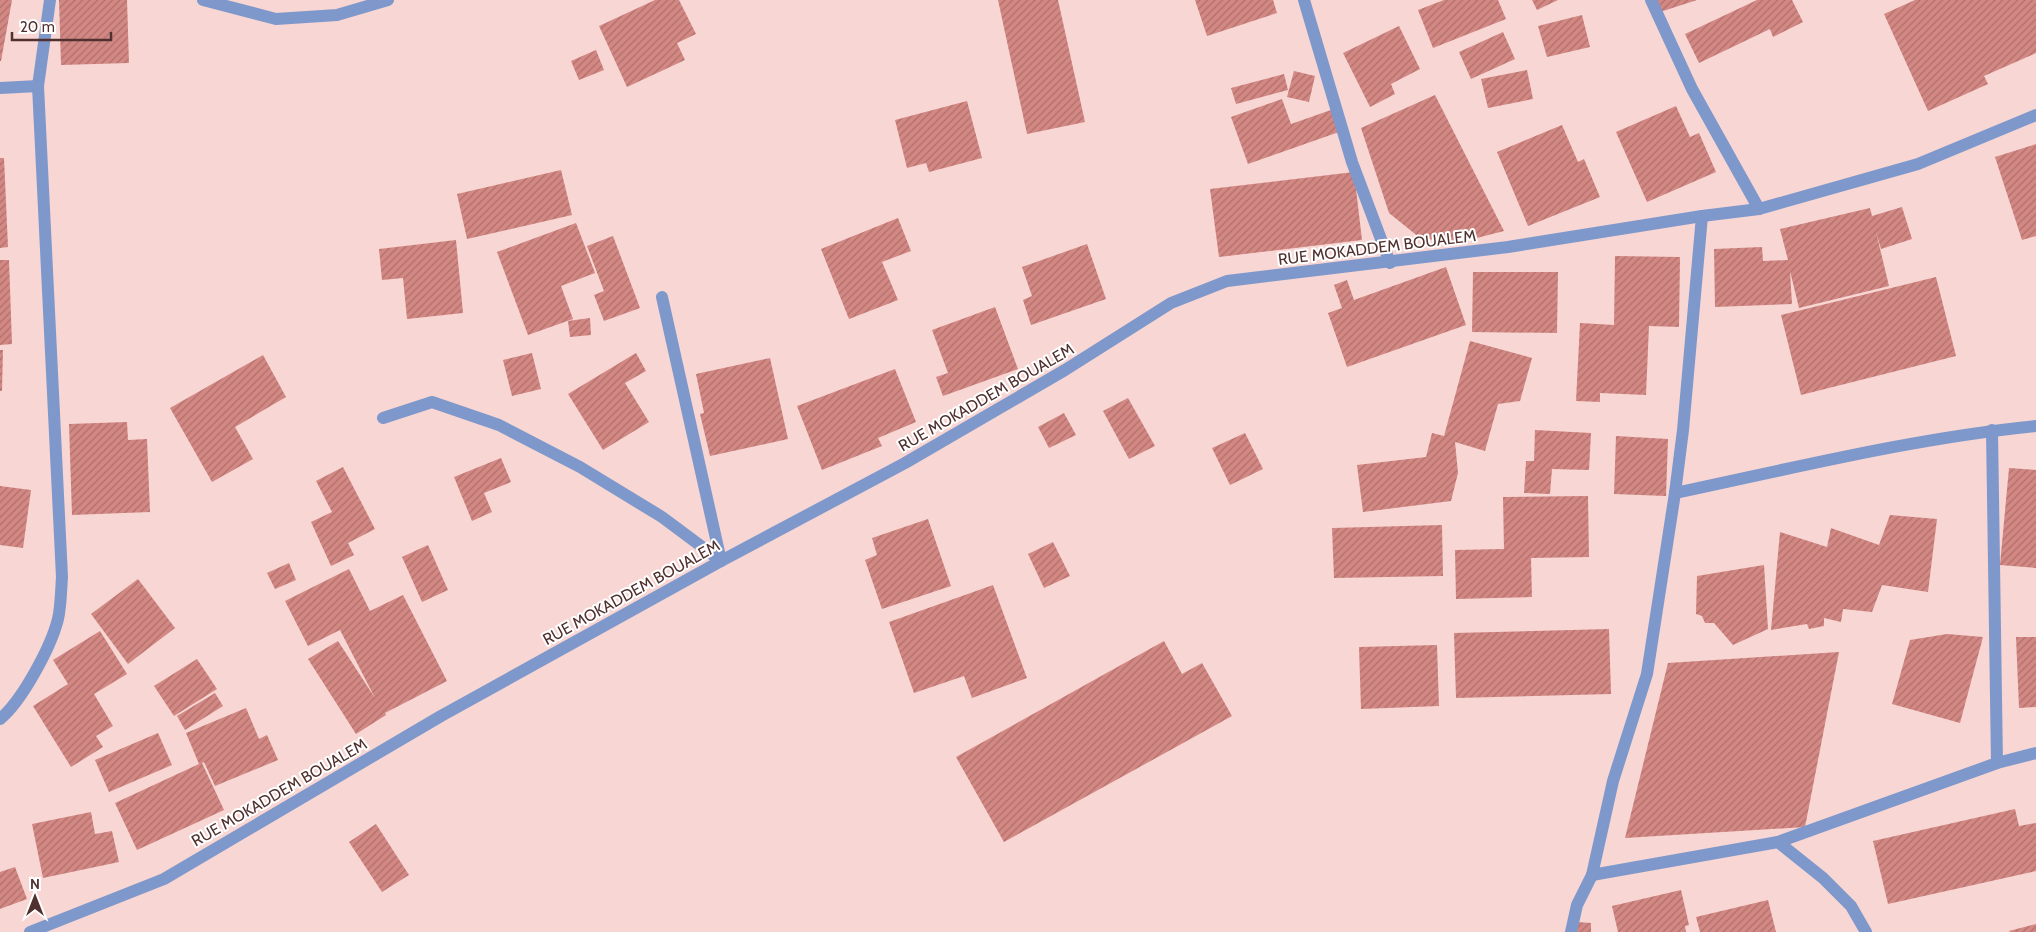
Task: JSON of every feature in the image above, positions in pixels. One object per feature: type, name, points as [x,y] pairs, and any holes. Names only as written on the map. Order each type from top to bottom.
[{"type":"street","points":[[0,720],[8,712],[43,659],[58,619],[62,577],[38,86],[50,0]]},
{"type":"street","points":[[203,0],[276,19],[337,15],[388,0]]},
{"type":"street","points":[[1304,0],[1352,162],[1390,263]]},
{"type":"street","points":[[1651,0],[1692,89],[1759,209]]},
{"type":"street","points":[[0,88],[38,86]]},
{"type":"street","name":"RUE MOKADDEM BOUALEM","points":[[30,932],[164,879],[441,716],[721,561],[905,463],[1065,370],[1171,303],[1227,282],[1508,247],[1702,216],[1759,209],[1918,164],[2036,115]]},
{"type":"street","points":[[1571,932],[1577,905],[1592,874],[1614,781],[1647,674],[1683,430],[1702,216]]},
{"type":"street","points":[[662,297],[721,561]]},
{"type":"street","points":[[383,418],[432,402],[499,425],[580,466],[662,517],[721,561]]},
{"type":"street","points":[[1675,493],[1874,451],[1992,430],[2036,426]]},
{"type":"street","points":[[1992,430],[1997,763]]},
{"type":"street","points":[[1592,874],[1778,842],[1997,763],[2036,753]]},
{"type":"street","points":[[1778,842],[1823,878],[1851,906],[1866,932]]},
{"type":"building","points":[[0,0],[12,0],[1,61],[0,61]]},
{"type":"building","points":[[59,0],[127,0],[129,63],[61,65]]},
{"type":"building","points":[[655,0],[679,0],[696,34],[677,43],[685,60],[627,87],[599,26]]},
{"type":"building","points":[[998,0],[1058,0],[1085,122],[1027,134]]},
{"type":"building","points":[[1195,0],[1273,0],[1277,13],[1207,36]]},
{"type":"building","points":[[1444,0],[1498,0],[1506,19],[1433,48],[1418,10]]},
{"type":"building","points":[[1532,0],[1558,0],[1537,10]]},
{"type":"building","points":[[1656,0],[1697,0],[1660,12]]},
{"type":"building","points":[[1757,0],[1792,0],[1803,22],[1773,37],[1770,29],[1699,63],[1685,34]]},
{"type":"building","points":[[1915,0],[2036,0],[2036,53],[1984,76],[1988,84],[1928,111],[1884,14]]},
{"type":"building","points":[[1582,15],[1590,47],[1547,57],[1538,26]]},
{"type":"building","points":[[1399,26],[1420,69],[1391,84],[1395,94],[1370,107],[1343,53]]},
{"type":"building","points":[[1503,32],[1515,59],[1471,79],[1459,52]]},
{"type":"building","points":[[596,50],[604,70],[579,80],[571,61]]},
{"type":"building","points":[[1527,70],[1533,99],[1488,108],[1481,79]]},
{"type":"building","points":[[1294,71],[1315,76],[1309,102],[1287,97]]},
{"type":"building","points":[[1284,74],[1288,90],[1236,104],[1231,88]]},
{"type":"building","points":[[1435,95],[1504,231],[1457,243],[1420,238],[1389,213],[1361,128]]},
{"type":"building","points":[[1282,99],[1291,124],[1331,110],[1339,132],[1248,164],[1231,117]]},
{"type":"building","points":[[967,101],[982,158],[929,172],[926,163],[907,168],[895,120]]},
{"type":"building","points":[[1676,106],[1690,137],[1699,133],[1716,172],[1647,202],[1616,132]]},
{"type":"building","points":[[1562,125],[1578,162],[1584,159],[1600,197],[1528,226],[1497,152]]},
{"type":"building","points":[[2036,144],[2036,236],[2022,240],[1995,157]]},
{"type":"building","points":[[0,158],[4,158],[8,247],[0,248]]},
{"type":"building","points":[[561,170],[572,215],[467,239],[457,194]]},
{"type":"building","points":[[1354,172],[1362,240],[1219,257],[1210,189]]},
{"type":"building","points":[[1902,207],[1912,239],[1881,249],[1876,232],[1889,286],[1799,308],[1790,271],[1792,304],[1715,307],[1714,249],[1762,247],[1763,261],[1788,260],[1780,229],[1870,208],[1872,216]]},
{"type":"building","points":[[898,218],[911,251],[882,262],[898,300],[849,319],[821,249]]},
{"type":"building","points":[[576,223],[595,273],[561,286],[573,319],[528,335],[497,252]]},
{"type":"building","points":[[613,236],[640,308],[604,321],[594,295],[604,291],[587,246]]},
{"type":"building","points":[[456,240],[463,313],[407,319],[403,278],[382,280],[379,249]]},
{"type":"building","points":[[1087,244],[1106,299],[1031,325],[1023,300],[1032,296],[1022,267]]},
{"type":"building","points":[[1615,256],[1680,257],[1679,327],[1649,326],[1646,395],[1600,393],[1600,402],[1576,401],[1580,323],[1614,325]]},
{"type":"building","points":[[0,260],[9,260],[12,344],[0,345]]},
{"type":"building","points":[[1446,267],[1466,325],[1347,367],[1328,313],[1342,308],[1334,285],[1347,280],[1354,300]]},
{"type":"building","points":[[1473,272],[1558,272],[1557,333],[1472,332]]},
{"type":"building","points":[[1936,277],[1956,356],[1801,395],[1781,315]]},
{"type":"building","points":[[995,307],[1018,369],[943,396],[936,377],[948,373],[932,330]]},
{"type":"building","points":[[590,318],[591,335],[570,337],[568,321]]},
{"type":"building","points":[[1470,341],[1532,358],[1520,401],[1498,404],[1485,451],[1455,442],[1458,473],[1451,501],[1363,512],[1357,465],[1426,457],[1432,433],[1444,436]]},
{"type":"building","points":[[0,350],[3,350],[2,391],[0,391]]},
{"type":"building","points":[[532,353],[541,389],[512,396],[503,360]]},
{"type":"building","points":[[636,353],[646,371],[625,383],[649,422],[603,450],[568,394]]},
{"type":"building","points":[[263,355],[286,397],[235,427],[253,459],[212,482],[170,408]]},
{"type":"building","points":[[770,358],[788,439],[710,456],[700,414],[704,413],[696,374]]},
{"type":"building","points":[[895,369],[916,422],[878,438],[882,446],[822,470],[797,406]]},
{"type":"building","points":[[1128,398],[1155,446],[1129,459],[1103,411]]},
{"type":"building","points":[[1064,413],[1076,435],[1049,448],[1038,427]]},
{"type":"building","points":[[127,422],[128,440],[147,439],[150,512],[72,515],[69,424]]},
{"type":"building","points":[[1535,430],[1591,433],[1589,470],[1552,469],[1550,494],[1524,493],[1526,461],[1534,461]]},
{"type":"building","points":[[1245,433],[1263,469],[1230,485],[1212,448]]},
{"type":"building","points":[[1616,436],[1668,439],[1666,496],[1614,494]]},
{"type":"building","points":[[501,458],[511,482],[484,493],[492,512],[472,521],[454,477]]},
{"type":"building","points":[[343,467],[375,529],[348,543],[354,555],[331,566],[311,522],[332,512],[316,481]]},
{"type":"building","points":[[2009,468],[2036,470],[2036,568],[2000,565]]},
{"type":"building","points":[[0,486],[31,490],[23,548],[0,545]]},
{"type":"building","points":[[1588,496],[1589,557],[1531,558],[1532,597],[1456,599],[1455,550],[1504,549],[1503,497]]},
{"type":"building","points":[[1890,515],[1937,519],[1928,592],[1882,585],[1872,612],[1843,609],[1841,622],[1824,618],[1824,626],[1809,629],[1807,624],[1771,630],[1780,532],[1827,547],[1831,528],[1879,545]]},
{"type":"building","points":[[928,519],[951,586],[882,609],[865,560],[877,555],[872,538]]},
{"type":"building","points":[[1442,525],[1443,576],[1334,578],[1332,528]]},
{"type":"building","points":[[1053,542],[1070,576],[1044,588],[1028,554]]},
{"type":"building","points":[[428,545],[448,590],[422,602],[402,557]]},
{"type":"building","points":[[289,563],[296,580],[275,589],[267,573]]},
{"type":"building","points":[[1764,565],[1768,629],[1733,645],[1714,623],[1705,623],[1702,616],[1696,614],[1697,576]]},
{"type":"building","points":[[349,569],[370,611],[403,595],[447,681],[385,713],[386,715],[356,734],[308,659],[338,641],[375,698],[340,630],[308,646],[285,601]]},
{"type":"building","points":[[138,579],[175,628],[128,664],[91,614]]},
{"type":"building","points":[[993,585],[1027,678],[972,698],[964,676],[914,693],[889,622]]},
{"type":"building","points":[[1609,629],[1611,694],[1456,698],[1454,633]]},
{"type":"building","points":[[100,631],[127,674],[94,694],[113,726],[96,736],[103,747],[71,767],[33,706],[68,684],[53,660]]},
{"type":"building","points":[[1947,634],[1983,637],[1960,723],[1892,704],[1910,640]]},
{"type":"building","points":[[2016,637],[2036,637],[2036,707],[2019,708]]},
{"type":"building","points":[[1164,641],[1182,674],[1202,663],[1232,716],[1004,842],[956,757]]},
{"type":"building","points":[[1437,645],[1439,706],[1361,709],[1359,647]]},
{"type":"building","points":[[1839,652],[1805,827],[1625,838],[1668,663]]},
{"type":"building","points":[[197,659],[217,689],[174,716],[154,686]]},
{"type":"building","points":[[215,693],[223,706],[185,730],[177,716]]},
{"type":"building","points":[[246,708],[259,739],[267,735],[278,760],[215,786],[204,762],[202,763],[224,810],[137,850],[115,803],[199,764],[186,733]]},
{"type":"building","points":[[158,733],[172,765],[109,792],[95,760]]},
{"type":"building","points":[[2015,809],[2019,826],[2036,823],[2036,871],[1888,904],[1873,841]]},
{"type":"building","points":[[91,812],[95,834],[112,831],[119,862],[43,878],[32,824]]},
{"type":"building","points":[[376,824],[409,875],[382,892],[349,842]]},
{"type":"building","points":[[15,867],[27,899],[0,909],[0,872]]},
{"type":"building","points":[[1681,890],[1689,925],[1685,926],[1686,932],[1618,932],[1612,906]]},
{"type":"building","points":[[1768,900],[1776,932],[1700,932],[1696,917]]},
{"type":"building","points":[[1577,922],[1591,923],[1591,932],[1577,932]]},
{"type":"building","points":[[2036,924],[2036,932],[2009,931]]}]
